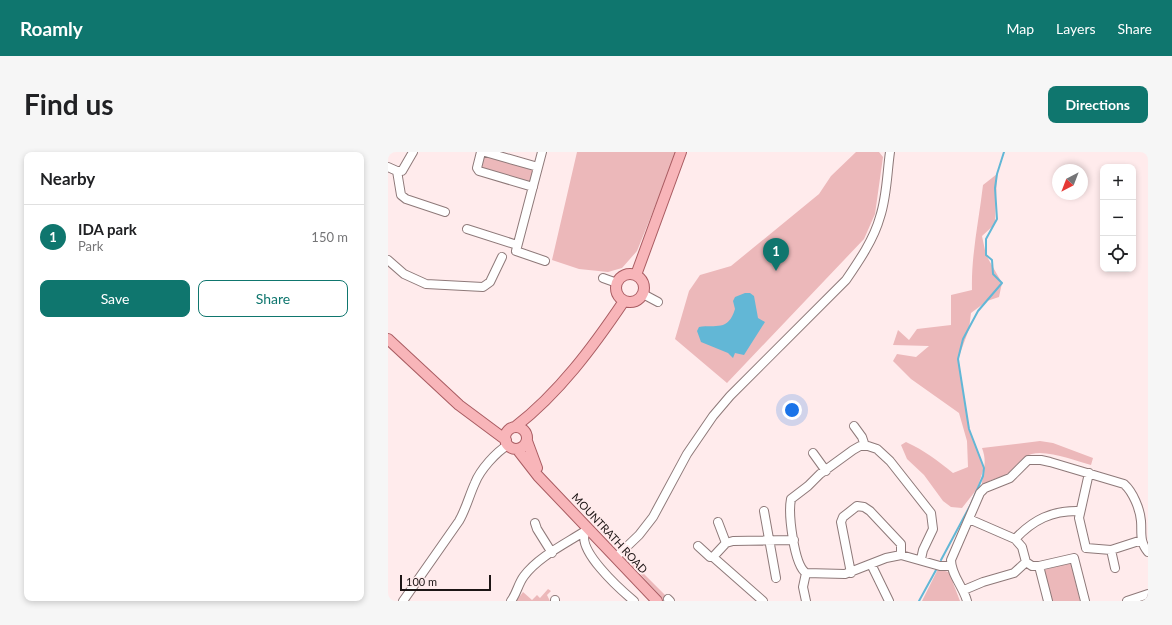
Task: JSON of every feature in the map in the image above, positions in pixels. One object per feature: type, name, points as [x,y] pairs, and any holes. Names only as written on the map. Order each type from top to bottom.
[{"type":"main road","points":[[636,275],[681,152]]},
{"type":"main road","points":[[636,275],[642,282],[643,294],[632,302],[624,301],[618,295],[617,283],[623,276],[636,275]]},
{"type":"main road","points":[[511,438],[539,408],[596,341],[624,301]]},
{"type":"main road","points":[[388,339],[459,405],[479,421],[524,446],[539,408]]},
{"type":"main road","points":[[511,438],[523,430],[527,439]]},
{"type":"main road","name":"MOUNTRATH ROAD","points":[[511,438],[544,482],[657,601]]},
{"type":"main road","name":"MOUNTRATH ROAD","points":[[527,439],[544,482]]},
{"type":"street","points":[[388,167],[397,171],[402,171],[413,152]]},
{"type":"street","points":[[482,152],[478,168],[479,170],[534,187]]},
{"type":"street","points":[[486,152],[538,167]]},
{"type":"street","points":[[542,152],[516,251],[545,260]]},
{"type":"street","points":[[616,557],[639,535],[654,517],[687,454],[713,416],[730,396],[842,284],[861,258],[880,218],[890,152]]},
{"type":"street","points":[[397,171],[401,195],[406,199],[445,212]]},
{"type":"street","points":[[467,229],[517,245]]},
{"type":"street","points":[[388,260],[404,274],[426,284],[483,287],[490,282],[502,257]]},
{"type":"street","points":[[603,278],[617,283]]},
{"type":"street","points":[[643,294],[658,302]]},
{"type":"street","points":[[854,426],[862,437],[865,446]]},
{"type":"street","points":[[403,601],[460,521],[466,510],[475,482],[495,454],[511,438]]},
{"type":"street","points":[[921,559],[923,550],[933,529],[931,513],[890,461],[876,449],[860,446],[853,450],[791,499],[789,508],[794,540],[800,566],[806,573],[851,573],[871,564],[901,554],[940,566],[951,566]]},
{"type":"street","points":[[813,454],[826,471]]},
{"type":"street","points":[[967,601],[964,590],[952,572],[951,560],[980,493],[985,488],[1010,478],[1028,460],[1041,460],[1118,480],[1128,487],[1131,491],[1141,522],[1140,533],[1142,540],[1148,552]]},
{"type":"street","points":[[1086,548],[1079,518],[1089,473]]},
{"type":"street","points":[[851,573],[841,522],[843,517],[857,506],[864,507],[870,511],[901,544],[901,554]]},
{"type":"street","points":[[764,511],[776,578]]},
{"type":"street","points":[[1011,537],[1040,518],[1061,512],[1080,511]]},
{"type":"street","points":[[969,519],[1011,537],[1022,547],[1026,562],[1032,566],[1039,566],[1074,558],[1080,555],[1086,548]]},
{"type":"street","points":[[718,522],[726,543]]},
{"type":"street","points":[[535,523],[537,529],[552,553]]},
{"type":"street","points":[[511,601],[516,595],[523,577],[552,553],[587,529]]},
{"type":"street","points":[[587,529],[585,542],[594,559],[610,578],[634,601]]},
{"type":"street","points":[[713,557],[726,543],[733,541],[794,540]]},
{"type":"street","points":[[1086,548],[1107,550],[1142,540]]},
{"type":"street","points":[[698,546],[713,557],[763,601]]},
{"type":"street","points":[[1107,550],[1116,568]]},
{"type":"street","points":[[1074,558],[1085,601]]},
{"type":"street","points":[[964,590],[983,582],[1014,573],[1026,562]]},
{"type":"street","points":[[871,564],[889,601]]},
{"type":"street","points":[[1039,566],[1048,601]]},
{"type":"street","points":[[806,573],[803,587],[806,601]]},
{"type":"street","points":[[1127,601],[1148,594]]},
{"type":"shaded area","points":[[577,152],[677,152],[637,251],[622,268],[608,272],[579,269],[552,260]]},
{"type":"shaded area","points":[[856,152],[879,152],[883,157],[875,214],[864,239],[727,383],[675,339],[689,291],[700,275],[731,266],[819,194],[831,176]]},
{"type":"shaded area","points":[[485,154],[532,169],[534,172],[531,183],[481,168]]},
{"type":"shaded area","points":[[997,174],[995,224],[982,236],[986,255],[1002,283],[999,297],[987,301],[971,313],[969,329],[958,359],[969,429],[984,468],[977,489],[962,508],[951,507],[943,501],[924,475],[907,459],[901,445],[906,442],[913,445],[931,456],[953,473],[968,467],[967,441],[959,413],[911,379],[893,361],[897,354],[916,357],[929,346],[893,345],[898,330],[909,340],[917,329],[951,325],[951,295],[972,290],[974,251],[983,185]]},
{"type":"shaded area","points":[[1040,441],[1053,443],[1093,458],[1091,465],[1057,455],[1039,453],[1031,454],[1025,457],[1007,474],[982,486],[985,459],[982,448]]},
{"type":"shaded area","points":[[632,562],[666,596],[664,600],[632,565]]},
{"type":"shaded area","points":[[1068,563],[1071,564],[1080,601],[1051,601],[1044,570]]},
{"type":"shaded area","points":[[938,569],[952,573],[953,583],[960,601],[922,601]]},
{"type":"shaded area","points":[[548,589],[551,591],[547,595],[550,601],[516,601],[523,592],[532,600],[537,595],[540,598]]},
{"type":"water","points":[[745,293],[750,293],[754,296],[758,318],[765,322],[744,355],[735,353],[733,358],[728,353],[701,342],[697,331],[699,327],[721,326],[729,321],[735,309],[733,301],[735,297]]},
{"type":"waterway","points":[[941,560],[971,504],[983,476],[984,468],[969,429],[958,359],[963,339],[978,311],[1002,283],[993,274],[992,260],[986,255],[986,239],[997,219],[995,188],[997,174],[1004,152]]},
{"type":"waterway","points":[[919,601],[936,570]]},
{"type":"place","name":"IDA park","points":[[776,271]]}]
